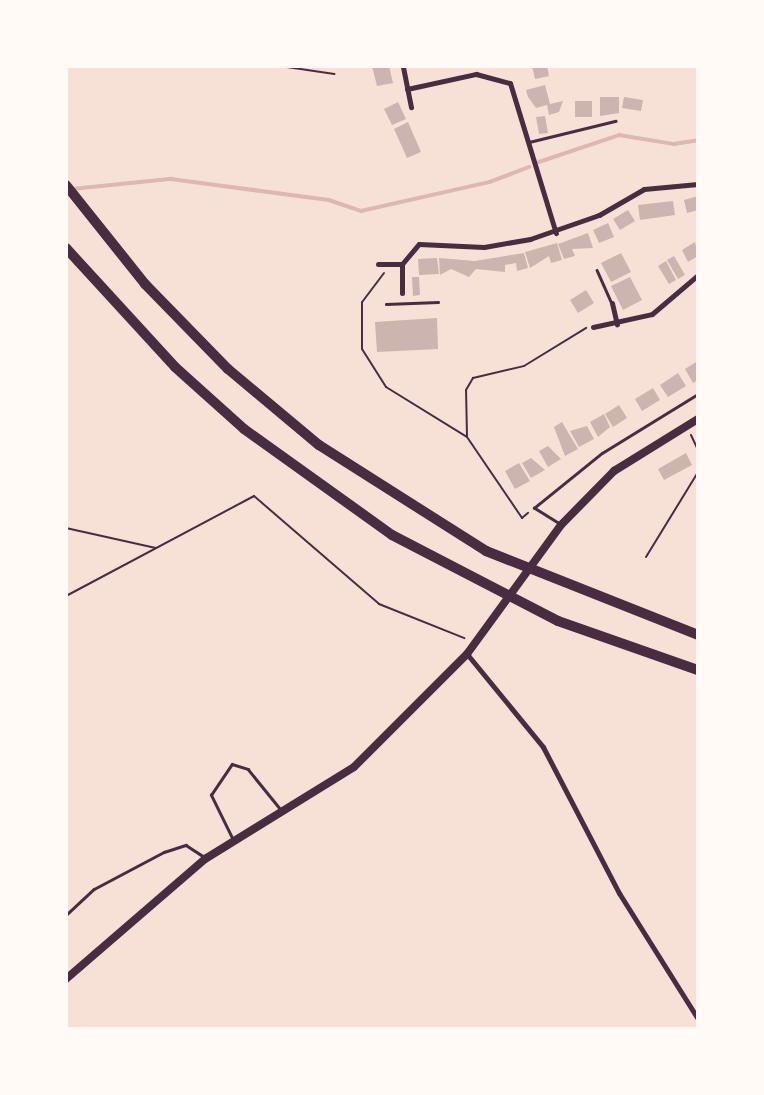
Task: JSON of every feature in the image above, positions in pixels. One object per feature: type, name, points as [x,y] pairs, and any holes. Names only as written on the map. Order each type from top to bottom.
[{"type":"highway","points":[[66,185],[145,284],[228,369],[319,445],[486,551],[698,635]]},
{"type":"highway","points":[[66,248],[175,367],[225,412],[392,535],[558,621],[698,670]]},
{"type":"main road","points":[[66,979],[205,859],[354,767],[467,654],[561,525],[614,471],[698,419]]},
{"type":"street","points":[[403,67],[411,107]]},
{"type":"street","points":[[407,89],[495,74],[513,87],[556,233]]},
{"type":"street","points":[[402,293],[402,264],[419,244],[484,247],[556,233],[644,188],[698,184]]},
{"type":"street","points":[[378,264],[402,264]]},
{"type":"street","points":[[593,327],[617,324],[652,314],[698,275]]},
{"type":"street","points":[[611,303],[617,324]]},
{"type":"street","points":[[467,654],[543,747],[619,893],[698,1019]]},
{"type":"lane","points":[[529,142],[615,121]]},
{"type":"lane","points":[[597,270],[611,303]]},
{"type":"lane","points":[[402,293],[403,303]]},
{"type":"lane","points":[[386,304],[438,302]]},
{"type":"lane","points":[[561,525],[534,508],[602,453],[698,394]]},
{"type":"lane","points":[[233,840],[211,795],[232,764],[248,769],[282,811]]},
{"type":"lane","points":[[66,915],[94,888],[164,852],[186,845],[205,859]]},
{"type":"path","points":[[280,66],[334,74]]},
{"type":"path","points":[[391,264],[362,302],[362,349],[386,387],[467,438],[522,518],[534,508]]},
{"type":"path","points":[[467,438],[466,390],[473,378],[524,366],[582,328],[593,327]]},
{"type":"path","points":[[688,424],[698,450]]},
{"type":"path","points":[[646,557],[698,472]]},
{"type":"path","points":[[66,596],[254,496],[379,604],[475,642]]},
{"type":"path","points":[[66,528],[158,548]]},
{"type":"building","points":[[372,66],[389,66],[393,83],[377,86]]},
{"type":"building","points":[[532,66],[547,66],[549,76],[535,79]]},
{"type":"building","points":[[545,85],[550,104],[563,101],[559,112],[549,115],[547,105],[536,108],[528,97],[526,90]]},
{"type":"building","points":[[600,97],[619,97],[619,113],[600,116]]},
{"type":"building","points":[[624,97],[643,100],[641,111],[622,108]]},
{"type":"building","points":[[575,101],[592,101],[592,117],[575,117]]},
{"type":"building","points":[[398,102],[406,119],[392,125],[384,109]]},
{"type":"building","points":[[545,116],[548,133],[539,134],[536,117]]},
{"type":"building","points":[[408,122],[421,152],[407,158],[394,129]]},
{"type":"building","points":[[698,196],[698,210],[687,213],[684,200]]},
{"type":"building","points":[[673,201],[675,215],[640,220],[638,205]]},
{"type":"building","points":[[628,210],[635,221],[620,230],[613,219]]},
{"type":"building","points":[[608,223],[614,237],[599,243],[593,230]]},
{"type":"building","points":[[588,233],[593,248],[572,249],[575,256],[564,259],[558,244]]},
{"type":"building","points":[[695,242],[698,256],[688,262],[682,250]]},
{"type":"building","points":[[557,243],[562,260],[551,263],[549,256],[530,268],[525,252]]},
{"type":"building","points":[[524,253],[528,268],[517,271],[516,263],[505,265],[505,272],[476,269],[469,277],[451,269],[440,275],[439,258],[475,261]]},
{"type":"building","points":[[621,253],[631,272],[611,282],[601,263]]},
{"type":"building","points":[[674,256],[685,275],[678,279],[667,260]]},
{"type":"building","points":[[437,258],[439,274],[419,275],[418,259]]},
{"type":"building","points":[[666,261],[676,280],[669,284],[658,266]]},
{"type":"building","points":[[412,277],[419,277],[420,295],[413,296]]},
{"type":"building","points":[[630,277],[642,300],[623,310],[611,286]]},
{"type":"building","points":[[586,290],[594,303],[578,313],[570,300]]},
{"type":"building","points":[[437,318],[438,349],[377,352],[375,322]]},
{"type":"building","points":[[696,362],[698,380],[693,383],[685,369]]},
{"type":"building","points":[[678,373],[686,386],[668,397],[660,385]]},
{"type":"building","points":[[653,388],[660,400],[642,411],[635,399]]},
{"type":"building","points":[[619,405],[627,418],[613,427],[605,414]]},
{"type":"building","points":[[604,414],[610,427],[598,437],[590,422]]},
{"type":"building","points":[[562,422],[578,449],[565,456],[554,427]]},
{"type":"building","points":[[587,426],[594,439],[579,447],[570,431]]},
{"type":"building","points":[[548,446],[561,459],[548,467],[539,451]]},
{"type":"building","points":[[686,453],[692,465],[664,480],[658,469]]},
{"type":"building","points":[[531,458],[545,470],[531,478],[522,463]]},
{"type":"building","points":[[519,463],[530,481],[515,489],[505,471]]},
{"type":"waterway","points":[[539,162],[619,135],[674,144],[698,140]]},
{"type":"waterway","points":[[72,189],[171,179],[329,200],[361,211],[490,182],[529,167]]}]
